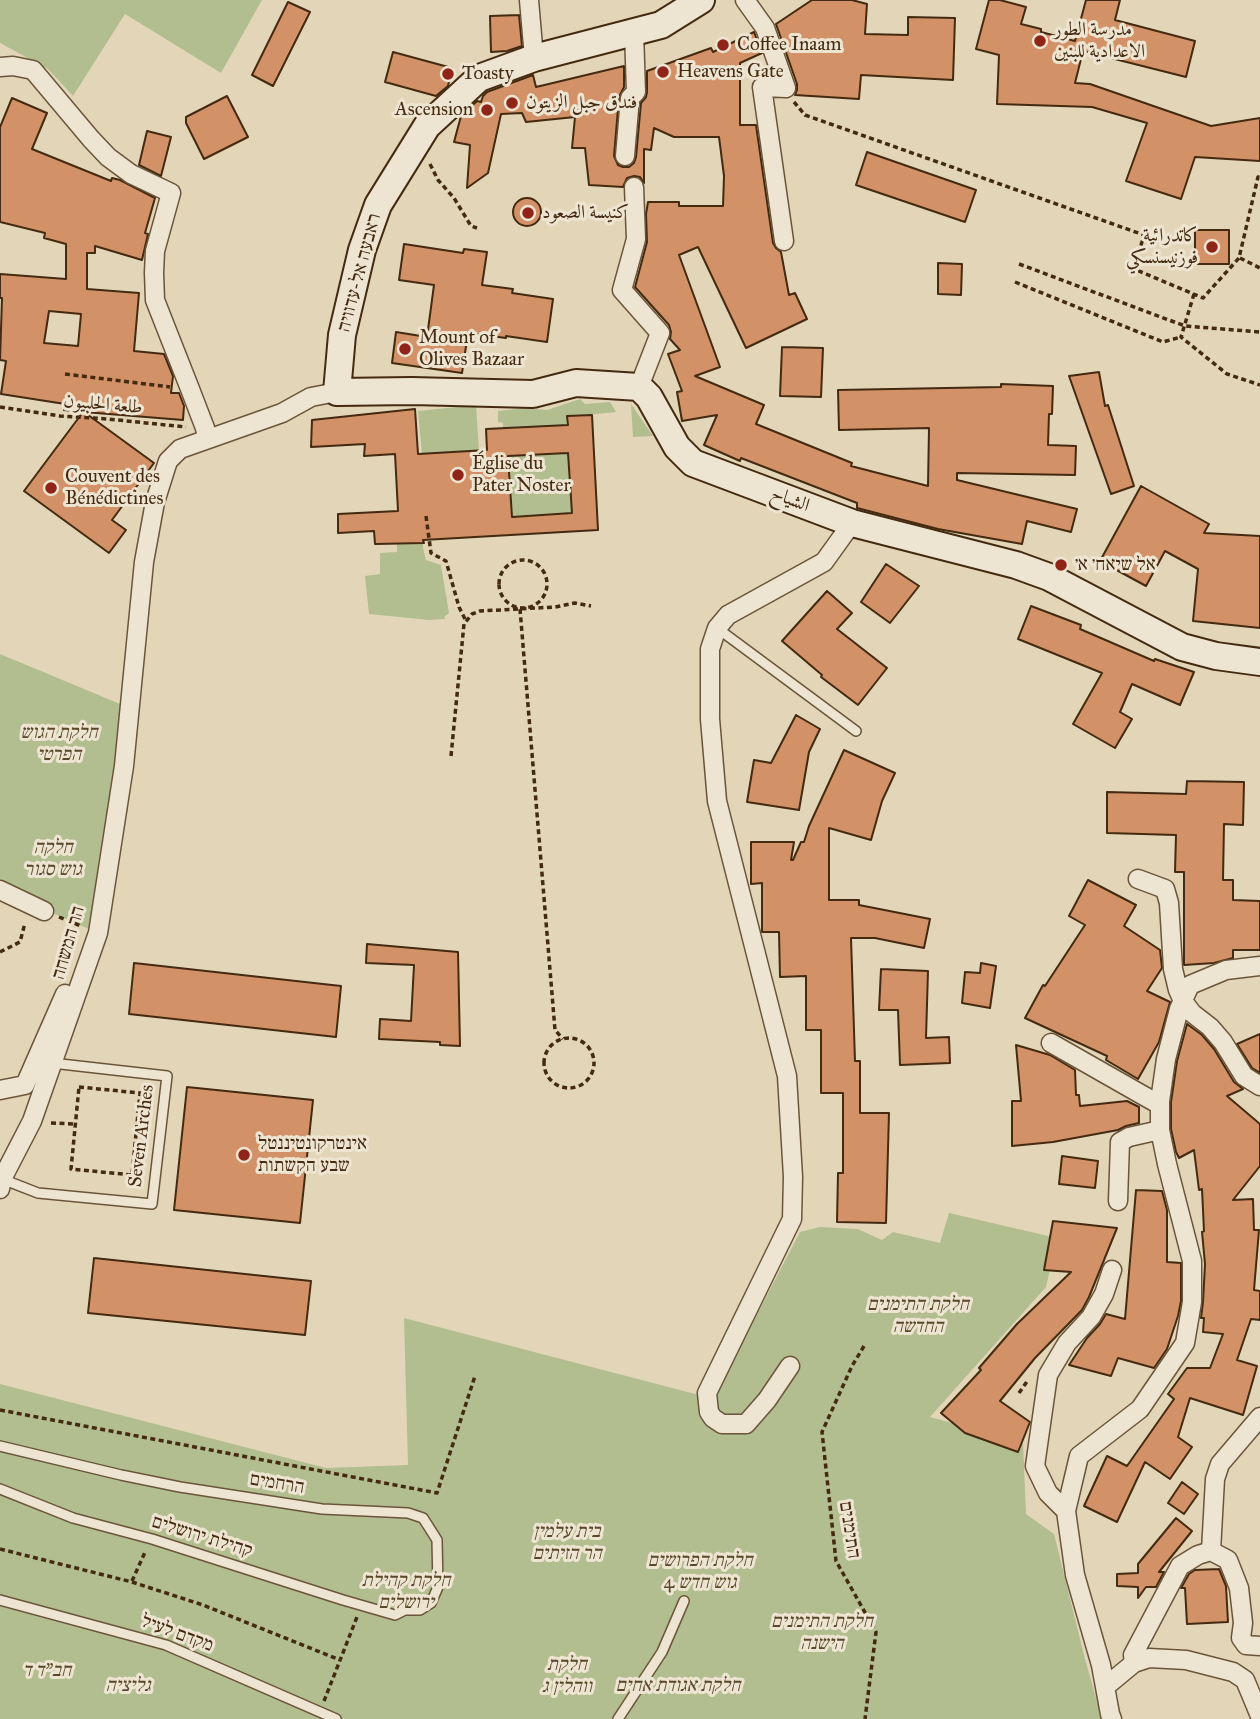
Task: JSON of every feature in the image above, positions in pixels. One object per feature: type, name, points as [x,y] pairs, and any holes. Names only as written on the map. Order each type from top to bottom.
[{"type":"street","points":[[529,0],[534,58]]},
{"type":"street","name":"ראבעה אל-עדוויה","points":[[337,392],[342,335],[362,250],[379,205],[427,126],[479,78],[534,58],[661,24],[701,0]]},
{"type":"street","points":[[745,0],[765,28],[787,92]]},
{"type":"street","points":[[625,156],[630,98],[636,92],[634,32]]},
{"type":"street","points":[[0,67],[13,66],[33,70],[108,157],[131,174],[171,193],[155,251],[155,300],[206,434],[282,413],[311,397],[337,392],[533,394],[576,383],[639,387],[660,333],[622,290],[636,239],[634,187]]},
{"type":"street","points":[[784,241],[762,87],[787,92]]},
{"type":"street","name":"الشياح","points":[[639,387],[649,397],[677,447],[693,463],[852,523],[1016,565],[1049,577],[1182,647],[1216,656],[1260,662]]},
{"type":"street","name":"הר המשחה","points":[[1,1183],[32,1121],[98,933],[124,766],[144,562],[155,502],[168,461],[180,449],[206,434]]},
{"type":"street","points":[[790,1366],[767,1400],[746,1424],[722,1424],[709,1412],[707,1394],[793,1219],[787,1076],[717,801],[710,719],[710,649],[717,628],[727,615],[824,562],[852,523]]},
{"type":"street","points":[[1138,879],[1165,889],[1169,903],[1173,969],[1183,1001],[1223,1042],[1244,1076],[1260,1086]]},
{"type":"street","points":[[0,890],[38,908]]},
{"type":"street","points":[[0,1090],[25,1085],[79,960],[98,933]]},
{"type":"street","points":[[1110,1718],[1101,1665],[1075,1575],[1066,1511],[1079,1456],[1140,1409],[1185,1343],[1192,1302],[1192,1261],[1160,1130],[1160,1105],[1166,1059],[1179,1009],[1191,985],[1226,970],[1260,966]]},
{"type":"street","points":[[1051,1043],[1160,1105]]},
{"type":"street","points":[[1118,1201],[1120,1142],[1129,1137],[1160,1130]]},
{"type":"street","points":[[1066,1511],[1048,1493],[1035,1466],[1048,1375],[1067,1343],[1091,1317],[1104,1294],[1112,1270]]},
{"type":"street","points":[[1211,1551],[1215,1479],[1220,1464],[1260,1417]]},
{"type":"street","points":[[1135,1663],[1133,1655],[1180,1566],[1211,1551],[1228,1560],[1239,1588],[1243,1623],[1241,1638],[1246,1645],[1260,1646]]},
{"type":"street","points":[[1105,1688],[1135,1663],[1149,1658],[1186,1660],[1233,1672],[1245,1680],[1260,1716]]},
{"type":"lane","points":[[717,628],[856,731]]},
{"type":"lane","name":"Seven Arches","points":[[1,1183],[38,1193],[152,1204],[167,1076],[52,1063]]},
{"type":"lane","name":"הרחמים","points":[[0,1446],[180,1487],[322,1509],[408,1513],[424,1518],[437,1540],[438,1587],[431,1603],[420,1610],[405,1610],[394,1615]]},
{"type":"lane","name":"קהילת ירושלים","points":[[0,1489],[73,1518],[152,1539],[394,1615]]},
{"type":"lane","name":"מקדם לעיל","points":[[0,1600],[166,1645],[336,1719]]},
{"type":"lane","points":[[618,1719],[662,1652],[684,1601]]},
{"type":"path","points":[[787,92],[805,115],[1144,234],[1134,270],[1203,298],[1239,258],[1260,177]]},
{"type":"path","points":[[438,180],[454,198],[471,226],[478,228]]},
{"type":"path","points":[[1239,258],[1260,268]]},
{"type":"path","points":[[1020,264],[1185,326],[1260,332]]},
{"type":"path","points":[[1015,282],[1163,342],[1181,337]]},
{"type":"path","points":[[1181,337],[1194,295]]},
{"type":"path","points":[[1181,337],[1227,374],[1260,385]]},
{"type":"path","points":[[65,374],[190,389]]},
{"type":"path","name":"طلعة الحلبيون","points":[[0,407],[60,416],[108,419],[206,434]]},
{"type":"path","points":[[426,516],[431,553],[446,561],[459,607],[466,621]]},
{"type":"path","points":[[524,560],[539,566],[547,583],[546,592],[537,604],[520,609],[505,600],[499,588],[499,580],[507,566],[524,560]]},
{"type":"path","points":[[451,756],[461,644],[464,624],[472,614],[480,611],[555,607],[575,603],[591,606]]},
{"type":"path","points":[[520,609],[555,1030],[563,1039],[573,1039],[588,1047],[594,1064],[586,1083],[570,1089],[557,1086],[545,1073],[544,1057],[548,1049],[563,1039]]},
{"type":"path","points":[[0,952],[20,942],[38,908],[98,933]]},
{"type":"path","points":[[79,1087],[140,1093],[132,1175],[71,1169],[75,1125],[79,1087]]},
{"type":"path","points":[[32,1121],[75,1125]]},
{"type":"path","name":"התימנים","points":[[864,1346],[822,1432],[836,1561],[876,1632],[865,1719]]},
{"type":"path","points":[[0,1410],[437,1493],[475,1376]]},
{"type":"path","points":[[132,1582],[152,1539]]},
{"type":"path","points":[[0,1549],[132,1582],[203,1605],[340,1660]]},
{"type":"path","points":[[320,1712],[362,1605]]},
{"type":"green space","points":[[0,0],[262,0],[221,73],[125,14],[73,96],[48,69],[0,43]]},
{"type":"green space","points":[[580,399],[585,404],[610,402],[616,412],[587,415],[572,434],[503,440],[503,423],[498,422],[498,411],[524,408],[547,410]]},
{"type":"green space","points":[[631,404],[653,436],[633,437]]},
{"type":"green space","points":[[476,405],[479,450],[422,454],[418,411]]},
{"type":"green space","points":[[568,453],[572,513],[512,517],[508,456]]},
{"type":"green space","points":[[423,543],[426,560],[441,565],[449,613],[445,619],[369,614],[365,576],[380,574],[380,553],[397,552],[397,544]]},
{"type":"green space","points":[[0,654],[125,706],[98,933],[0,890]]},
{"type":"green space","name":"בית עלמין הר הזיתים","points":[[949,1213],[1057,1238],[1046,1287],[930,1417],[1023,1442],[1026,1514],[1054,1534],[1102,1719],[0,1719],[0,1384],[326,1468],[408,1465],[404,1318],[699,1395],[716,1393],[800,1232],[820,1227],[858,1229],[882,1240],[893,1232],[940,1243]]},
{"type":"building","points":[[812,0],[852,0],[867,4],[865,34],[908,35],[908,17],[955,18],[953,80],[861,75],[859,99],[795,95],[797,84],[776,24]]},
{"type":"building","points":[[989,0],[1026,7],[1021,24],[1075,41],[1086,0],[1120,0],[1115,20],[1195,41],[1186,77],[1083,51],[1075,83],[1090,84],[1211,126],[1260,118],[1260,161],[1195,157],[1181,199],[1126,181],[1147,123],[1092,107],[997,104],[999,55],[976,49]]},
{"type":"building","points":[[288,2],[310,12],[273,86],[252,75]]},
{"type":"building","points":[[519,15],[522,46],[491,52],[490,16]]},
{"type":"building","points":[[754,32],[762,53],[740,63],[740,125],[756,125],[773,243],[781,252],[789,295],[795,293],[807,319],[746,348],[698,247],[679,255],[720,367],[695,376],[764,405],[756,424],[852,463],[851,466],[928,486],[929,428],[839,430],[838,390],[1001,387],[1001,384],[1053,386],[1048,445],[1076,446],[1075,475],[957,473],[957,480],[1077,509],[1071,532],[1027,521],[1022,544],[938,529],[857,508],[857,503],[741,458],[740,461],[704,445],[717,415],[682,421],[677,392],[682,391],[668,354],[680,350],[670,339],[669,325],[635,287],[647,242],[648,202],[679,202],[679,206],[723,206],[724,176],[719,137],[674,137],[654,128],[651,150],[644,149],[644,183],[640,177],[634,176],[627,178],[623,187],[589,185],[585,148],[572,148],[575,117],[526,122],[522,113],[501,114],[488,173],[467,188],[470,145],[454,142],[461,116],[477,101],[481,102],[487,92],[533,75],[536,87],[624,66],[624,87],[619,97],[614,156],[618,165],[629,167],[636,157],[641,103],[647,92],[647,71],[711,48],[713,52]]},
{"type":"building","points":[[393,52],[452,68],[448,86],[436,96],[385,82]]},
{"type":"building","points":[[227,96],[248,137],[204,159],[186,123],[186,117]]},
{"type":"building","points":[[12,98],[47,113],[32,149],[111,181],[112,178],[120,180],[155,198],[145,233],[148,234],[142,260],[95,246],[95,253],[87,253],[87,289],[139,293],[134,351],[164,354],[173,376],[171,393],[179,393],[184,406],[183,420],[84,412],[154,463],[112,520],[126,530],[109,553],[24,491],[83,412],[64,410],[65,404],[1,394],[6,361],[0,360],[0,274],[66,279],[66,244],[44,238],[45,233],[0,222],[0,127]],"holes":[[[49,311],[81,314],[78,346],[44,343]]]},
{"type":"building","points":[[147,131],[171,137],[161,176],[139,165]]},
{"type":"building","points":[[867,152],[976,190],[965,222],[856,185]]},
{"type":"building","name":"كنيسة الصعود","points":[[527,198],[537,202],[541,212],[537,222],[527,226],[517,222],[513,212],[517,202]]},
{"type":"building","name":"كاتدرائية فوزنيسنسكي","points":[[1195,230],[1229,230],[1229,264],[1195,264]]},
{"type":"building","points":[[404,244],[463,253],[464,249],[487,252],[482,285],[553,299],[547,342],[468,333],[462,373],[392,363],[396,332],[427,337],[434,285],[399,280]]},
{"type":"building","points":[[938,263],[962,264],[961,295],[938,294]]},
{"type":"building","points":[[782,347],[823,348],[821,397],[780,396]]},
{"type":"building","points":[[1099,372],[1105,406],[1108,405],[1134,486],[1111,494],[1069,376]]},
{"type":"building","points":[[415,409],[418,454],[487,450],[486,429],[568,425],[567,416],[592,415],[598,530],[375,544],[374,531],[338,533],[338,514],[398,511],[395,454],[364,456],[365,444],[311,447],[312,420]],"holes":[[[568,453],[572,513],[512,517],[508,456]]]},
{"type":"building","points":[[1141,486],[1209,524],[1204,533],[1260,536],[1260,628],[1193,621],[1198,569],[1165,551],[1146,586],[1100,561]]},
{"type":"building","points":[[886,564],[919,586],[890,623],[861,602]]},
{"type":"building","points":[[827,591],[852,613],[837,629],[887,668],[858,705],[821,677],[822,675],[782,641]]},
{"type":"building","points":[[1031,606],[1081,625],[1080,629],[1154,661],[1155,659],[1194,672],[1180,705],[1132,684],[1120,712],[1132,719],[1115,748],[1073,724],[1102,673],[1018,639]]},
{"type":"building","points":[[796,715],[820,729],[809,752],[799,810],[747,802],[754,760],[771,763]]},
{"type":"building","points":[[844,750],[895,773],[882,801],[871,840],[829,828],[829,900],[859,900],[859,905],[930,919],[924,948],[875,938],[851,938],[855,1061],[860,1061],[860,1113],[889,1113],[886,1223],[837,1222],[838,1173],[843,1173],[843,1093],[821,1093],[821,1030],[806,1030],[806,976],[780,977],[779,932],[762,932],[762,883],[751,884],[751,842],[794,842],[793,860],[801,842],[804,842]]},
{"type":"building","points":[[1187,781],[1244,782],[1243,825],[1224,824],[1223,880],[1233,880],[1233,900],[1260,901],[1260,950],[1233,950],[1233,958],[1214,963],[1184,965],[1184,872],[1175,872],[1176,835],[1107,833],[1107,792],[1186,794]]},
{"type":"building","points":[[1088,880],[1136,905],[1124,926],[1160,950],[1162,968],[1147,991],[1170,1002],[1159,1042],[1138,1079],[1106,1060],[1107,1056],[1025,1018],[1043,985],[1045,986],[1085,925],[1069,916]]},
{"type":"building","points":[[367,944],[458,952],[460,1046],[440,1045],[440,1042],[379,1039],[380,1019],[411,1021],[414,965],[366,963]]},
{"type":"building","points":[[134,963],[341,986],[336,1037],[129,1014]]},
{"type":"building","points":[[981,963],[996,966],[990,1008],[962,1003],[965,972],[980,973]]},
{"type":"building","points":[[881,969],[928,971],[926,1038],[949,1037],[950,1063],[900,1065],[898,1010],[879,1010]]},
{"type":"building","points":[[1187,1024],[1202,1035],[1234,1082],[1243,1089],[1227,1096],[1260,1124],[1260,1166],[1233,1200],[1253,1199],[1254,1230],[1259,1230],[1254,1290],[1260,1291],[1260,1320],[1251,1319],[1237,1360],[1257,1366],[1243,1415],[1190,1398],[1178,1437],[1192,1447],[1170,1479],[1145,1462],[1117,1522],[1084,1506],[1107,1456],[1127,1466],[1174,1399],[1168,1394],[1187,1368],[1210,1368],[1223,1334],[1203,1332],[1204,1318],[1201,1318],[1205,1264],[1202,1189],[1199,1190],[1194,1150],[1179,1158],[1171,1129],[1171,1102],[1177,1061]]},
{"type":"building","points":[[1260,1034],[1260,1073],[1252,1068],[1237,1044]]},
{"type":"building","points":[[1016,1045],[1050,1055],[1075,1070],[1076,1095],[1079,1095],[1080,1106],[1127,1101],[1139,1107],[1139,1123],[1118,1130],[1053,1142],[1012,1146],[1012,1101],[1021,1101]]},
{"type":"building","name":"אינטרקונטיננטל שבע הקשתות","points":[[187,1087],[313,1100],[300,1223],[174,1210]]},
{"type":"building","points":[[1062,1156],[1098,1161],[1095,1188],[1059,1184]]},
{"type":"building","points":[[1136,1190],[1162,1191],[1167,1210],[1167,1262],[1181,1263],[1181,1301],[1167,1349],[1154,1368],[1118,1358],[1111,1376],[1069,1365],[1106,1314],[1125,1319]]},
{"type":"building","points":[[1053,1221],[1117,1228],[1082,1310],[1035,1358],[1000,1401],[1030,1422],[1018,1452],[965,1433],[941,1413],[981,1370],[979,1368],[1017,1324],[1071,1272],[1044,1270]]},
{"type":"building","points":[[94,1258],[311,1281],[305,1335],[88,1313]]},
{"type":"building","points":[[1182,1482],[1198,1494],[1184,1514],[1168,1503]]},
{"type":"building","points":[[1176,1518],[1192,1531],[1159,1572],[1164,1572],[1156,1587],[1146,1587],[1138,1598],[1138,1587],[1117,1586],[1117,1574],[1138,1573],[1138,1564]]},
{"type":"building","points":[[1219,1569],[1226,1586],[1228,1622],[1187,1624],[1185,1588],[1181,1588],[1189,1574],[1195,1570]]},
{"type":"place","name":"مدرسة الطور الاعدادية للبنين","points":[[1040,41]]},
{"type":"place","name":"Coffee Inaam","points":[[723,45]]},
{"type":"place","name":"Heavens Gate","points":[[663,72]]},
{"type":"place","name":"Toasty","points":[[448,74]]},
{"type":"place","name":"فندق جبل الزيتون","points":[[512,103]]},
{"type":"place","name":"Ascension","points":[[487,110]]},
{"type":"place","name":"كنيسة الصعود","points":[[528,213]]},
{"type":"place","name":"كاتدرائية فوزنيسنسكي","points":[[1212,247]]},
{"type":"place","name":"Mount of Olives Bazaar","points":[[405,349]]},
{"type":"place","name":"Église du Pater Noster","points":[[458,475]]},
{"type":"place","name":"Couvent des Bénédictines","points":[[51,488]]},
{"type":"place","name":"אל שיאח׳ א׳","points":[[1061,565]]},
{"type":"place","name":"אינטרקונטיננטל שבע הקשתות","points":[[244,1155]]},
{"type":"park label","name":"חלקת הגוש הפרטי","points":[[59,744]]},
{"type":"park label","name":"חלקה גוש סגור","points":[[53,859]]},
{"type":"park label","name":"חלקת התימנים החדשה","points":[[918,1316]]},
{"type":"park label","name":"חלקת הפרושים גוש חדש 4","points":[[700,1572]]},
{"type":"park label","name":"חלקת קהילת ירושלים","points":[[406,1592]]},
{"type":"park label","name":"חלקת התימנים הישנה","points":[[822,1633]]},
{"type":"park label","name":"חב\"ד ד","points":[[47,1671]]},
{"type":"park label","name":"חלקת ווהלין ג","points":[[567,1676]]},
{"type":"park label","name":"גליציה","points":[[128,1686]]},
{"type":"park label","name":"חלקת אגודת אחים","points":[[678,1686]]}]
